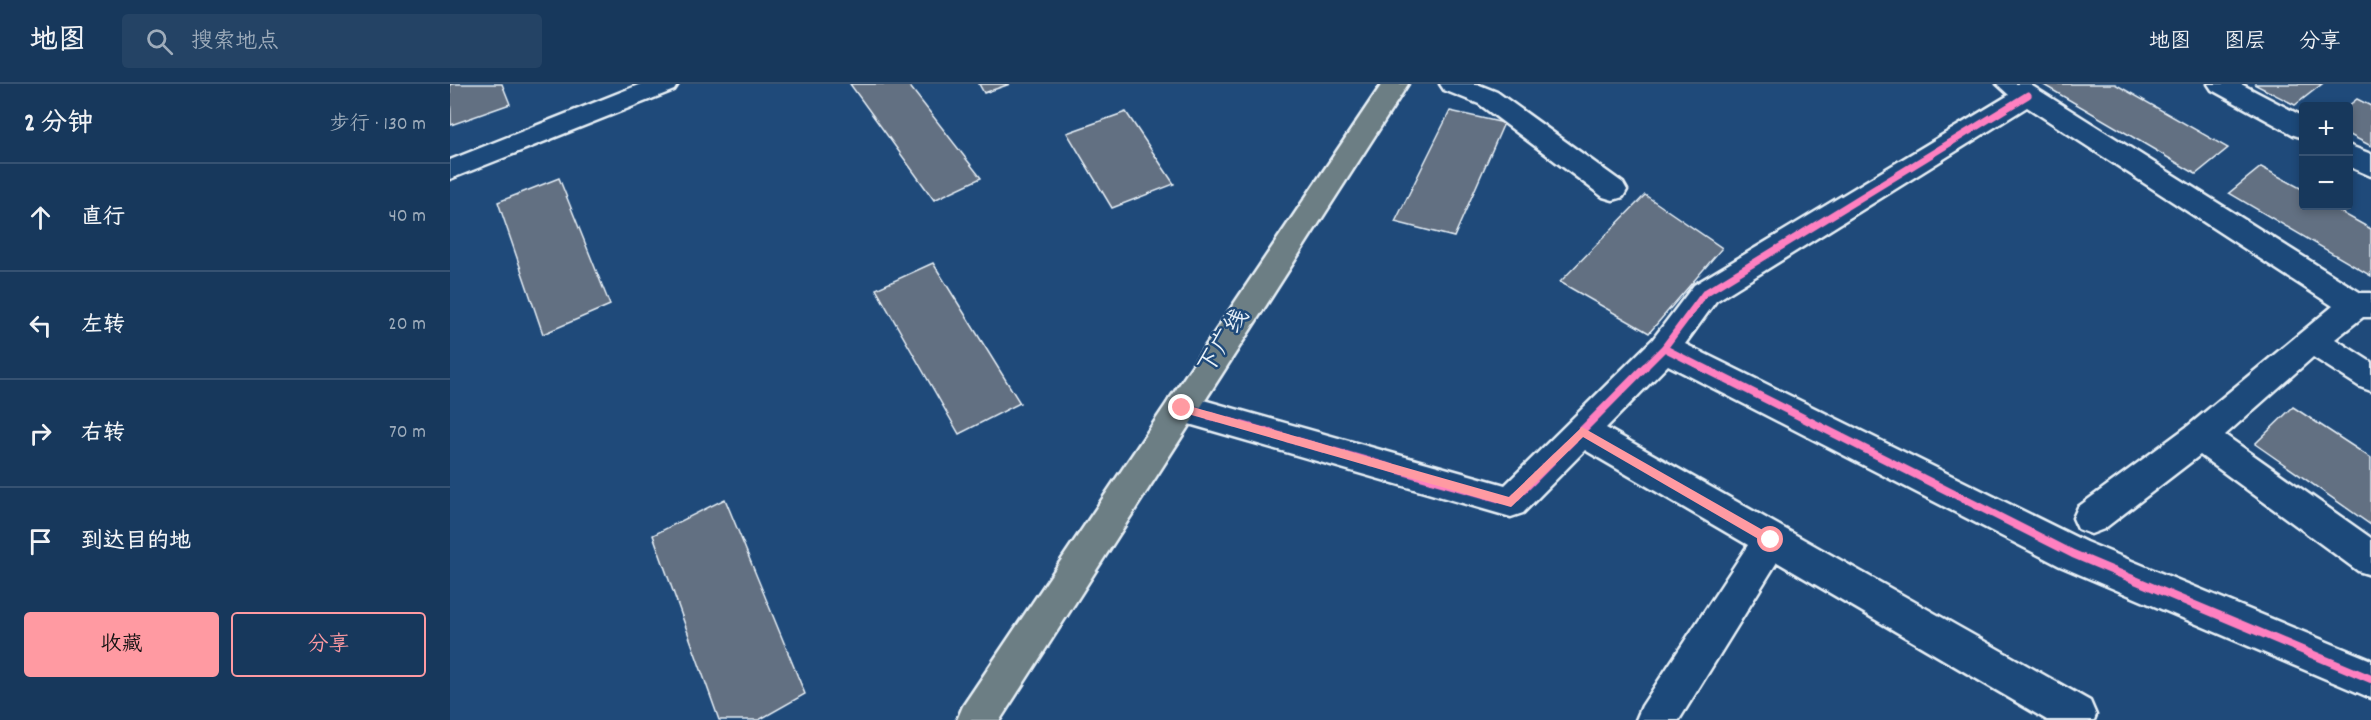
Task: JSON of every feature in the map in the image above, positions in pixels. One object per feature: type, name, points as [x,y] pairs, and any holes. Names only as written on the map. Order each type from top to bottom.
[{"type":"main road","name":"下广线","points":[[978,720],[1395,84]]},
{"type":"street","points":[[452,170],[665,84]]},
{"type":"street","points":[[1452,84],[1488,98],[1613,190]]},
{"type":"street","points":[[2222,84],[2299,126]]},
{"type":"street","points":[[1182,408],[1511,502],[1664,348],[1706,293],[2019,90],[2363,305],[2311,340],[2200,436],[2091,518]]},
{"type":"street","points":[[2353,156],[2371,166]]},
{"type":"street","points":[[2311,340],[2371,378]]},
{"type":"street","points":[[1664,348],[2073,554],[2371,679]]},
{"type":"street","points":[[1582,431],[2076,715],[2074,720]]},
{"type":"street","points":[[2200,436],[2371,560]]},
{"type":"street","points":[[1656,720],[1771,540]]},
{"type":"building","points":[[450,84],[502,84],[510,104],[451,125]]},
{"type":"building","points":[[850,84],[908,84],[981,178],[934,200]]},
{"type":"building","points":[[979,84],[1010,84],[984,93]]},
{"type":"building","points":[[2042,84],[2115,84],[2228,148],[2196,174]]},
{"type":"building","points":[[2254,84],[2322,84],[2295,105]]},
{"type":"building","points":[[2357,99],[2371,106],[2371,146],[2353,137],[2353,102]]},
{"type":"building","points":[[1450,111],[1504,123],[1454,237],[1395,222]]},
{"type":"building","points":[[1126,112],[1174,184],[1112,208],[1067,133]]},
{"type":"building","points":[[2261,167],[2299,187],[2299,210],[2337,210],[2371,229],[2371,276],[2229,193]]},
{"type":"building","points":[[559,178],[610,305],[543,334],[498,202]]},
{"type":"building","points":[[1645,195],[1722,248],[1649,333],[1560,282]]},
{"type":"building","points":[[933,263],[1020,403],[959,434],[876,289]]},
{"type":"building","points":[[2293,407],[2371,458],[2371,525],[2255,444]]},
{"type":"building","points":[[725,499],[805,694],[759,720],[719,720],[653,535]]},
{"type":"cycle path","points":[[1182,408],[1511,502],[1664,348],[1705,293],[2028,95]]},
{"type":"cycle path","points":[[1664,348],[2073,554],[2371,679]]},
{"type":"route","points":[[1182,408],[1511,502],[1582,431],[1771,540]]}]
